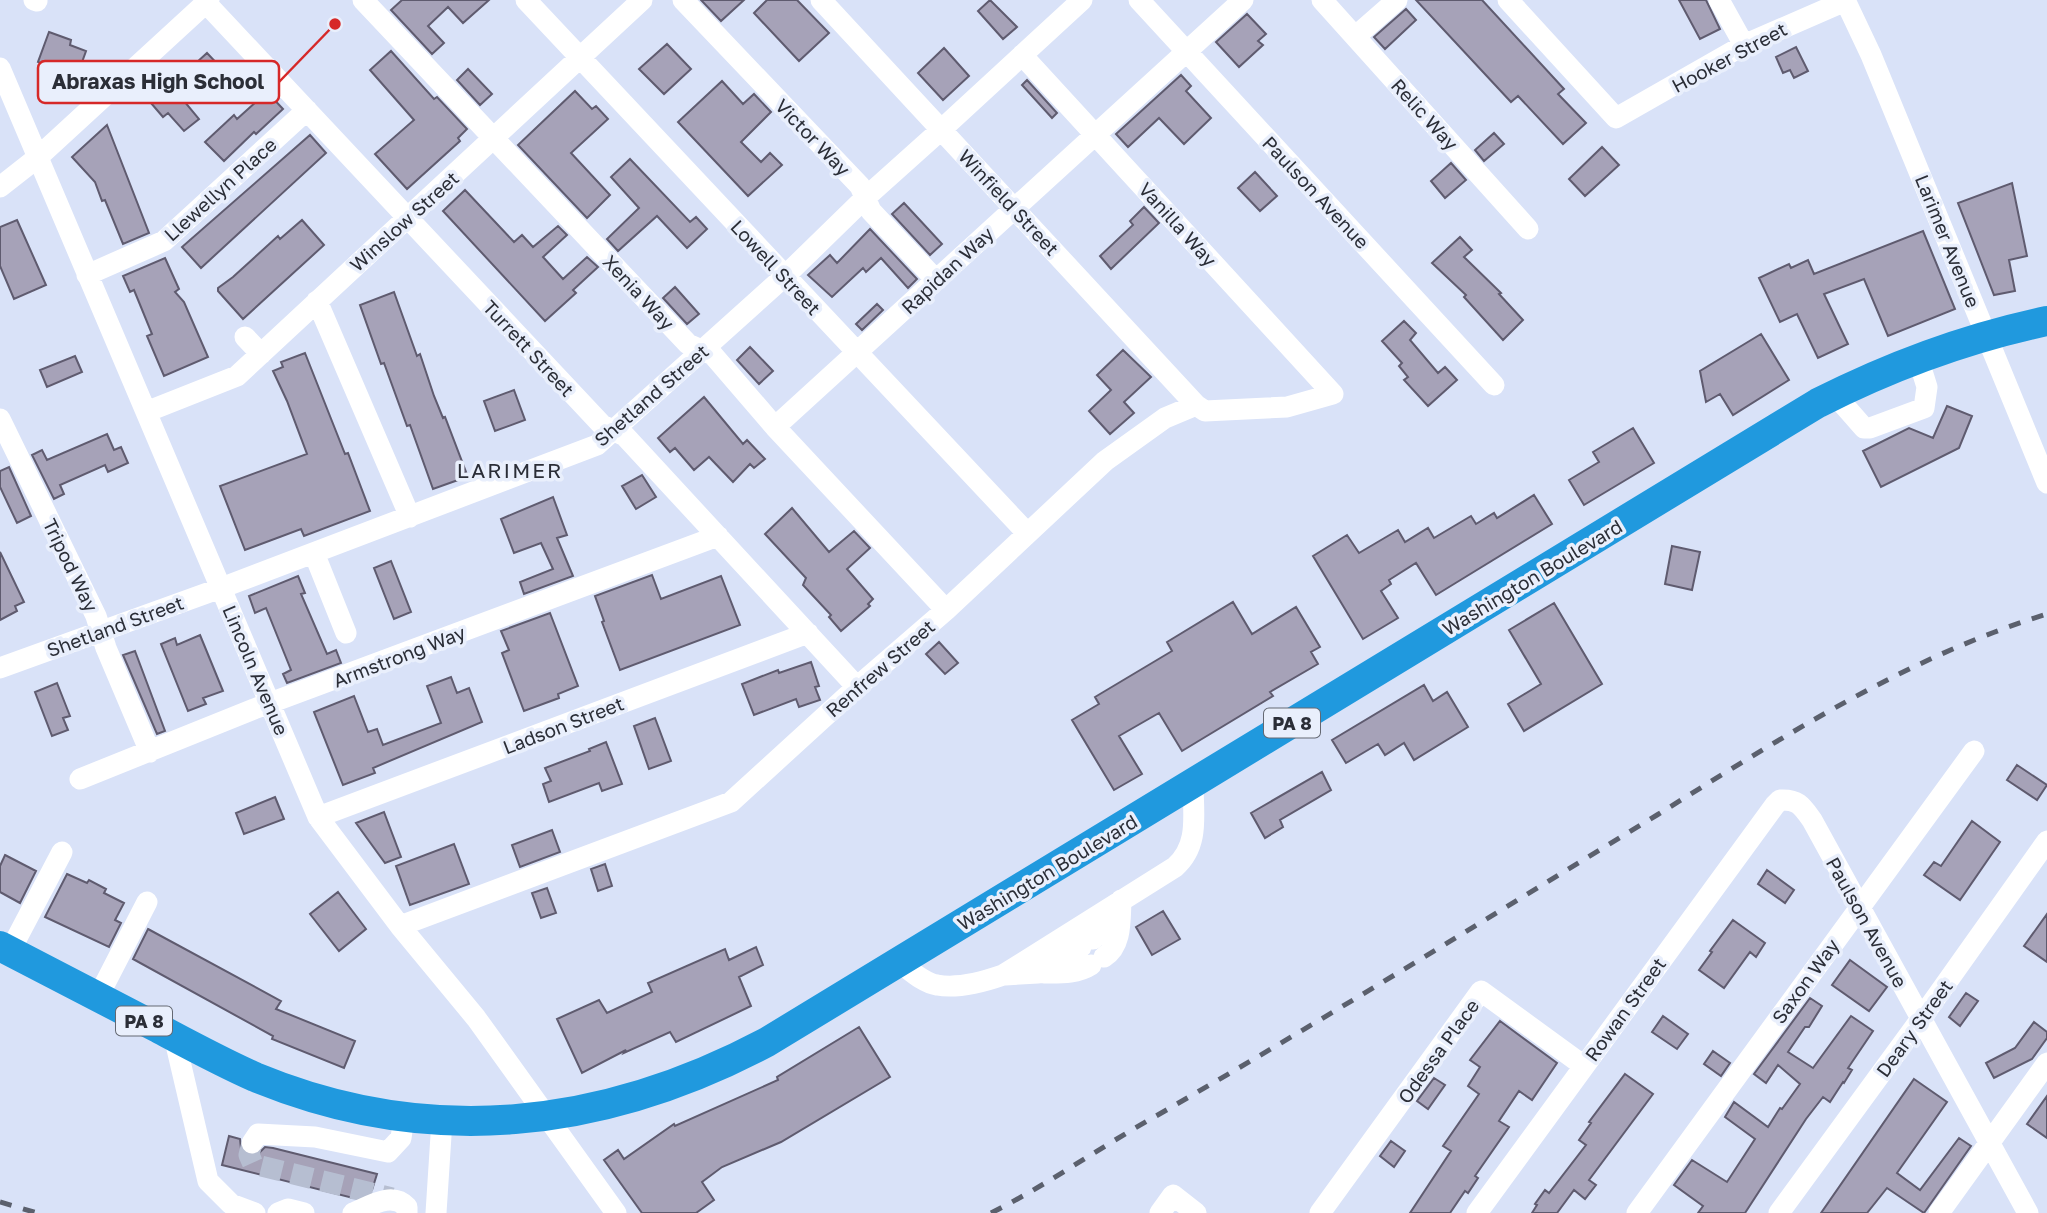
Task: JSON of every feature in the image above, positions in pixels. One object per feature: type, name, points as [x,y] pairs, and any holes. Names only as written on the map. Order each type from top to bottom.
[{"type":"highway","name":"Washington Boulevard","points":[[5,949],[256,1077],[323,1100],[404,1117],[517,1120],[552,1116],[625,1101],[661,1090],[699,1076],[766,1042],[1835,395],[1965,341],[2047,321]]},
{"type":"street","name":"Xenia Way","points":[[363,0],[688,344],[713,355],[775,427],[946,610]]},
{"type":"street","name":"Lowell Street","points":[[526,0],[1027,533]]},
{"type":"street","name":"Winslow Street","points":[[146,412],[237,376],[642,0]]},
{"type":"street","name":"Victor Way","points":[[682,0],[860,186],[871,211],[936,280]]},
{"type":"street","name":"Winfield Street","points":[[821,0],[1196,405]]},
{"type":"street","name":"Shetland Street","points":[[0,668],[221,588],[597,445],[785,276],[865,198],[1082,0]]},
{"type":"street","name":"Paulson Avenue","points":[[1139,0],[1494,385]]},
{"type":"street","name":"Rapidan Way","points":[[775,427],[1243,0]]},
{"type":"street","name":"Relic Way","points":[[1322,0],[1528,229]]},
{"type":"street","points":[[1356,36],[1397,0]]},
{"type":"street","name":"Hooker Street","points":[[1508,0],[1616,118],[1744,45],[1845,0]]},
{"type":"street","points":[[1719,0],[1744,45]]},
{"type":"street","name":"Larimer Avenue","points":[[1845,0],[1871,55],[2047,484]]},
{"type":"street","points":[[0,187],[37,158],[208,1]]},
{"type":"street","name":"Turrett Street","points":[[208,1],[602,425],[625,436],[857,687]]},
{"type":"street","name":"Vanilla Way","points":[[1022,55],[1333,394],[1287,407],[1205,411],[1196,405]]},
{"type":"street","name":"Lincoln Avenue","points":[[0,68],[318,817],[400,926],[476,1018],[616,1213]]},
{"type":"street","name":"Llewellyn Place","points":[[88,275],[164,242],[307,110]]},
{"type":"street","points":[[317,301],[410,517]]},
{"type":"street","points":[[245,337],[261,354]]},
{"type":"street","points":[[1835,395],[1864,428],[1924,408],[1927,387],[1919,358]]},
{"type":"street","name":"Renfrew Street","points":[[400,926],[732,802],[857,687],[946,610],[1105,461],[1165,418],[1196,405]]},
{"type":"street","name":"Tripod Way","points":[[0,419],[96,616],[150,752]]},
{"type":"street","name":"Armstrong Way","points":[[80,779],[270,703],[719,536]]},
{"type":"street","points":[[314,553],[346,633]]},
{"type":"street","name":"Ladson Street","points":[[318,817],[808,633]]},
{"type":"street","name":"Saxon Way","points":[[1637,1213],[1974,751]]},
{"type":"street","points":[[1003,975],[1186,857],[1193,840],[1193,783]]},
{"type":"street","name":"Paulson Avenue","points":[[1775,805],[1780,800],[1792,799],[1804,808],[2028,1213]]},
{"type":"street","name":"Rowan Street","points":[[1477,1213],[1775,805]]},
{"type":"street","name":"Deary Street","points":[[1779,1213],[2047,841]]},
{"type":"street","points":[[5,949],[62,852]]},
{"type":"street","points":[[899,962],[922,979],[936,985],[981,982],[1003,975],[1038,973],[1092,952],[1121,900]]},
{"type":"street","points":[[98,997],[147,902]]},
{"type":"street","name":"Odessa Place","points":[[1320,1213],[1481,991],[1584,1066]]},
{"type":"street","points":[[174,1036],[208,1181],[230,1204],[255,1213]]},
{"type":"street","points":[[1939,1213],[2047,1063]]},
{"type":"street","points":[[315,1137],[323,1100]]},
{"type":"street","points":[[252,1143],[258,1134],[315,1137],[387,1152],[401,1138],[404,1117]]},
{"type":"street","points":[[436,1213],[442,1120]]},
{"type":"street","points":[[1160,1213],[1173,1195],[1196,1213]]},
{"type":"street","points":[[353,1213],[392,1198],[402,1201],[407,1207],[407,1213]]},
{"type":"street","points":[[278,1213],[288,1209],[304,1213]]},
{"type":"building","points":[[402,0],[489,0],[463,23],[448,7],[428,26],[444,43],[432,54],[391,10]]},
{"type":"building","points":[[701,0],[744,0],[721,21]]},
{"type":"building","points":[[767,0],[797,0],[829,33],[799,61],[754,13]]},
{"type":"building","points":[[990,0],[1017,27],[1003,39],[978,11]]},
{"type":"building","points":[[1416,0],[1482,0],[1564,89],[1558,94],[1586,123],[1563,144],[1518,96],[1511,102]]},
{"type":"building","points":[[1679,0],[1706,0],[1720,29],[1700,39]]},
{"type":"building","points":[[1406,9],[1416,20],[1385,49],[1374,37]]},
{"type":"building","points":[[1247,14],[1266,34],[1258,41],[1263,45],[1239,67],[1216,42]]},
{"type":"building","points":[[49,32],[71,40],[70,45],[86,51],[77,76],[38,62]]},
{"type":"building","points":[[667,44],[691,69],[664,94],[639,69]]},
{"type":"building","points":[[1796,47],[1808,71],[1794,78],[1790,70],[1783,73],[1776,57]]},
{"type":"building","points":[[944,48],[969,76],[943,100],[918,73]]},
{"type":"building","points":[[391,51],[434,99],[437,97],[467,129],[458,138],[460,141],[407,189],[375,154],[414,120],[370,70]]},
{"type":"building","points":[[207,53],[224,71],[213,81],[196,63]]},
{"type":"building","points":[[468,69],[492,94],[480,105],[457,80]]},
{"type":"building","points":[[1181,75],[1191,86],[1186,91],[1211,118],[1184,144],[1159,118],[1128,147],[1116,134]]},
{"type":"building","points":[[165,78],[199,119],[184,131],[168,113],[163,117],[145,96]]},
{"type":"building","points":[[1027,80],[1057,113],[1052,118],[1022,85]]},
{"type":"building","points":[[722,81],[743,104],[754,94],[771,112],[741,142],[761,162],[770,153],[782,165],[748,196],[678,122]]},
{"type":"building","points":[[575,91],[592,109],[596,106],[608,119],[571,153],[610,195],[587,218],[518,145]]},
{"type":"building","points":[[267,92],[283,109],[224,161],[205,142],[234,115],[237,119]]},
{"type":"building","points":[[107,125],[149,233],[123,244],[95,182],[72,157]]},
{"type":"building","points":[[1494,133],[1504,144],[1484,161],[1475,150]]},
{"type":"building","points":[[310,135],[326,153],[201,268],[182,247]]},
{"type":"building","points":[[1602,147],[1619,165],[1585,196],[1569,179]]},
{"type":"building","points":[[630,159],[690,222],[696,217],[707,229],[687,248],[657,216],[618,251],[607,239],[639,208],[611,177]]},
{"type":"building","points":[[1451,163],[1466,180],[1445,198],[1431,181]]},
{"type":"building","points":[[1255,172],[1277,196],[1260,211],[1238,188]]},
{"type":"building","points":[[2012,183],[2027,256],[2009,260],[2015,291],[1994,295],[1958,203]]},
{"type":"building","points":[[465,190],[514,242],[522,235],[533,247],[558,226],[567,235],[543,257],[563,279],[587,257],[598,267],[573,290],[576,293],[545,321],[443,211]]},
{"type":"building","points":[[904,203],[942,244],[930,255],[892,214]]},
{"type":"building","points":[[1144,207],[1159,223],[1111,269],[1100,256],[1133,225],[1130,221]]},
{"type":"building","points":[[17,220],[46,285],[14,299],[0,266],[0,227]]},
{"type":"building","points":[[302,220],[324,245],[243,319],[218,288],[278,236],[280,239]]},
{"type":"building","points":[[870,229],[917,279],[908,288],[881,258],[866,272],[863,268],[832,297],[808,275],[830,255],[837,263]]},
{"type":"building","points":[[1923,231],[1955,309],[1888,336],[1864,279],[1824,294],[1848,344],[1818,358],[1797,314],[1780,322],[1759,278],[1789,264],[1791,268],[1808,260],[1814,274]]},
{"type":"building","points":[[1460,237],[1472,250],[1464,257],[1501,293],[1499,294],[1523,320],[1503,340],[1464,297],[1466,295],[1432,263]]},
{"type":"building","points":[[165,258],[179,289],[175,292],[184,302],[208,357],[164,376],[147,336],[152,334],[134,290],[130,292],[123,276]]},
{"type":"building","points":[[675,287],[699,314],[687,324],[663,298]]},
{"type":"building","points":[[394,292],[417,356],[420,354],[434,396],[466,472],[457,475],[458,480],[433,489],[410,425],[407,426],[384,363],[381,364],[360,305]]},
{"type":"building","points":[[877,304],[883,310],[862,330],[856,324]]},
{"type":"building","points":[[1404,321],[1416,333],[1410,340],[1438,373],[1445,367],[1457,380],[1428,406],[1404,380],[1408,377],[1399,366],[1402,363],[1382,341]]},
{"type":"building","points":[[1761,334],[1789,380],[1733,415],[1720,394],[1706,402],[1700,371]]},
{"type":"building","points":[[750,347],[773,371],[759,384],[737,360]]},
{"type":"building","points":[[1123,350],[1151,377],[1124,402],[1134,413],[1110,434],[1089,411],[1111,390],[1097,375]]},
{"type":"building","points":[[305,353],[370,511],[304,536],[301,529],[245,550],[220,486],[307,454],[273,371],[283,367],[281,362]]},
{"type":"building","points":[[75,356],[82,372],[47,387],[40,370]]},
{"type":"building","points":[[514,390],[525,420],[495,431],[484,401]]},
{"type":"building","points":[[704,397],[743,444],[747,440],[765,459],[754,468],[750,464],[733,482],[709,457],[694,470],[675,448],[670,452],[658,438]]},
{"type":"building","points":[[1947,406],[1972,416],[1959,448],[1881,487],[1863,451],[1909,428],[1933,438]]},
{"type":"building","points":[[1633,428],[1654,463],[1584,505],[1569,480],[1599,462],[1593,452]]},
{"type":"building","points":[[107,434],[114,450],[121,447],[128,463],[108,472],[105,465],[60,485],[64,494],[54,499],[32,455],[42,450],[47,460]]},
{"type":"building","points":[[9,467],[31,516],[17,523],[0,487],[0,471]]},
{"type":"building","points":[[642,475],[656,497],[636,509],[622,486]]},
{"type":"building","points":[[1534,495],[1552,524],[1436,595],[1416,563],[1389,580],[1391,584],[1381,591],[1398,618],[1363,639],[1313,556],[1347,535],[1359,553],[1398,530],[1405,542],[1428,528],[1434,538],[1471,516],[1476,524],[1494,513],[1497,518]]},
{"type":"building","points":[[553,497],[567,535],[557,538],[573,576],[524,594],[520,582],[553,569],[541,543],[514,553],[501,519]]},
{"type":"building","points":[[792,508],[829,552],[854,531],[870,548],[847,569],[873,599],[868,604],[870,606],[841,631],[829,617],[831,615],[803,585],[806,578],[765,534]]},
{"type":"building","points":[[1672,546],[1700,552],[1692,590],[1665,584]]},
{"type":"building","points":[[0,552],[24,602],[15,606],[17,611],[0,620]]},
{"type":"building","points":[[391,561],[411,612],[394,619],[374,568]]},
{"type":"building","points":[[652,575],[661,599],[721,576],[740,625],[620,670],[595,596]]},
{"type":"building","points":[[298,576],[305,593],[301,594],[327,654],[336,650],[341,663],[287,683],[283,674],[291,670],[266,608],[255,613],[249,596]]},
{"type":"building","points":[[1233,602],[1252,634],[1296,607],[1320,647],[1311,652],[1318,664],[1270,692],[1273,696],[1182,751],[1159,713],[1119,736],[1142,774],[1114,790],[1072,720],[1099,704],[1095,697],[1172,651],[1167,642]]},
{"type":"building","points":[[1554,603],[1602,684],[1524,731],[1508,704],[1541,684],[1509,630]]},
{"type":"building","points":[[550,613],[578,686],[558,694],[559,698],[524,711],[502,653],[509,650],[501,631]]},
{"type":"building","points":[[200,635],[223,691],[203,698],[206,704],[188,711],[161,644],[175,638],[177,645]]},
{"type":"building","points":[[939,642],[958,663],[945,674],[926,654]]},
{"type":"building","points":[[135,651],[165,731],[157,734],[123,655]]},
{"type":"building","points":[[811,662],[819,686],[815,687],[820,700],[799,707],[796,699],[754,715],[742,684],[778,670],[779,673]]},
{"type":"building","points":[[451,677],[457,693],[469,688],[482,722],[373,768],[375,773],[343,785],[314,712],[354,696],[368,732],[377,729],[383,745],[441,723],[427,686]]},
{"type":"building","points":[[57,683],[70,716],[63,718],[68,730],[52,736],[35,692]]},
{"type":"building","points":[[1424,685],[1433,701],[1447,692],[1468,727],[1414,760],[1404,743],[1385,755],[1378,744],[1346,763],[1332,740]]},
{"type":"building","points":[[655,718],[671,761],[649,769],[634,726]]},
{"type":"building","points":[[606,742],[622,784],[602,791],[599,783],[549,802],[543,784],[551,781],[545,768]]},
{"type":"building","points":[[2017,765],[2047,785],[2037,800],[2007,780]]},
{"type":"building","points":[[1322,772],[1331,790],[1280,820],[1283,827],[1265,838],[1251,813]]},
{"type":"building","points":[[275,797],[284,819],[244,834],[236,813]]},
{"type":"building","points":[[384,812],[401,857],[385,863],[356,823]]},
{"type":"building","points":[[1972,821],[2000,842],[1960,900],[1924,875],[1934,862],[1941,866]]},
{"type":"building","points":[[552,830],[560,852],[520,867],[512,845]]},
{"type":"building","points":[[454,844],[469,884],[410,905],[396,866]]},
{"type":"building","points":[[5,855],[36,871],[20,903],[0,892],[0,866]]},
{"type":"building","points":[[605,864],[612,886],[598,891],[591,869]]},
{"type":"building","points":[[1767,870],[1794,890],[1785,903],[1758,884]]},
{"type":"building","points":[[67,874],[87,883],[89,880],[106,889],[104,893],[124,903],[115,920],[121,923],[109,947],[45,917]]},
{"type":"building","points":[[547,888],[556,913],[541,918],[532,893]]},
{"type":"building","points":[[338,892],[366,929],[339,951],[310,914]]},
{"type":"building","points":[[1163,911],[1180,939],[1152,955],[1136,927]]},
{"type":"building","points":[[2047,914],[2047,962],[2024,946]]},
{"type":"building","points":[[1733,920],[1765,943],[1756,957],[1750,952],[1724,988],[1699,970]]},
{"type":"building","points":[[148,929],[281,1001],[276,1009],[355,1041],[344,1068],[272,1039],[273,1036],[133,959]]},
{"type":"building","points":[[756,947],[763,965],[739,977],[751,1006],[676,1042],[670,1032],[624,1053],[626,1050],[582,1073],[557,1019],[599,1000],[607,1013],[652,992],[648,983],[725,949],[729,960]]},
{"type":"building","points":[[1850,960],[1887,987],[1869,1011],[1832,985]]},
{"type":"building","points":[[1966,993],[1978,1001],[1960,1026],[1949,1017]]},
{"type":"building","points":[[1810,998],[1822,1006],[1788,1052],[1813,1068],[1851,1016],[1873,1031],[1848,1068],[1852,1070],[1844,1083],[1830,1102],[1823,1097],[1806,1119],[1745,1213],[1698,1213],[1703,1206],[1674,1185],[1692,1160],[1727,1182],[1755,1139],[1725,1117],[1734,1102],[1768,1127],[1780,1108],[1782,1109],[1800,1084],[1778,1065],[1766,1083],[1754,1074]]},
{"type":"building","points":[[1663,1016],[1688,1034],[1677,1049],[1652,1032]]},
{"type":"building","points":[[1500,1021],[1557,1063],[1532,1100],[1519,1091],[1499,1121],[1509,1127],[1475,1176],[1478,1178],[1468,1193],[1465,1191],[1450,1213],[1410,1213],[1451,1151],[1443,1146],[1479,1094],[1468,1086],[1480,1067],[1470,1060]]},
{"type":"building","points":[[2034,1022],[2047,1032],[2047,1038],[2032,1059],[1994,1078],[1986,1063],[2015,1048]]},
{"type":"building","points":[[859,1027],[890,1077],[781,1142],[722,1167],[702,1182],[714,1200],[696,1213],[642,1213],[604,1160],[618,1150],[624,1159],[674,1124],[675,1126],[778,1080],[777,1077]]},
{"type":"building","points":[[1713,1051],[1730,1063],[1721,1076],[1704,1064]]},
{"type":"building","points":[[1625,1074],[1653,1094],[1589,1180],[1596,1185],[1585,1199],[1574,1190],[1557,1213],[1532,1213],[1545,1190],[1549,1193],[1586,1145],[1579,1140]]},
{"type":"building","points":[[1434,1078],[1445,1085],[1428,1109],[1417,1101]]},
{"type":"building","points":[[1914,1079],[1947,1102],[1897,1173],[1920,1190],[1959,1138],[1971,1146],[1924,1213],[1887,1188],[1867,1213],[1821,1213]]},
{"type":"building","points":[[2047,1096],[2047,1138],[2027,1124]]},
{"type":"building","points":[[229,1136],[240,1139],[241,1149],[250,1156],[258,1154],[265,1147],[273,1148],[377,1174],[372,1190],[353,1198],[222,1165]]},
{"type":"building","points":[[1391,1141],[1405,1151],[1394,1167],[1380,1156]]},
{"type":"tunnel","points":[[252,1143],[249,1155],[253,1164],[392,1198]]},
{"type":"railway","points":[[991,1213],[1340,1008],[1798,729],[1895,676],[1944,653],[2047,614]]},
{"type":"railway","points":[[0,1202],[37,1213]]},
{"type":"place","name":"Abraxas High School","points":[[335,24]]},
{"type":"district","name":"LARIMER","points":[[510,470]]}]
